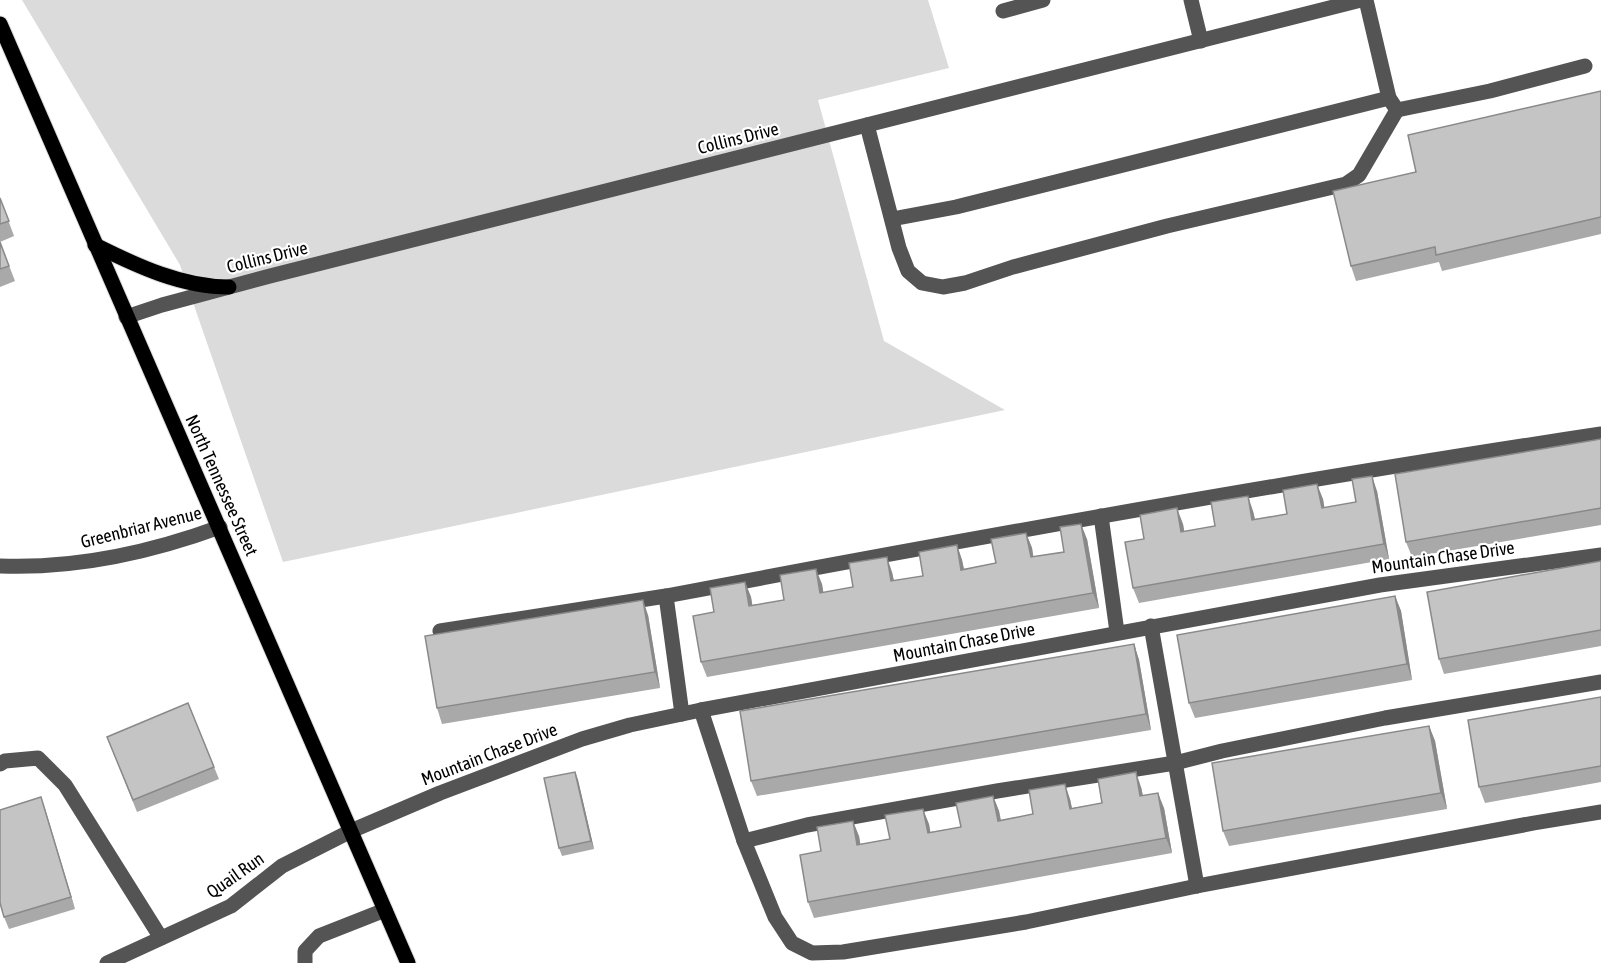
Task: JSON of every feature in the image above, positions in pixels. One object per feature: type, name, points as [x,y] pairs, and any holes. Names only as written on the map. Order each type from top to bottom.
[{"type":"main road","name":"North Tennessee Street","points":[[0,24],[408,963]]},
{"type":"main road","points":[[95,245],[164,276],[212,287],[229,287]]},
{"type":"street","points":[[1003,11],[1043,0]]},
{"type":"street","points":[[1191,0],[1201,41]]},
{"type":"street","name":"Collins Drive","points":[[126,317],[162,304],[1361,0]]},
{"type":"street","points":[[867,125],[908,272],[922,283],[943,287],[965,283],[1012,267],[1167,226],[1346,184],[1359,175],[1394,104],[1366,0]]},
{"type":"street","points":[[892,219],[956,207],[1394,104],[1490,91],[1586,66]]},
{"type":"street","points":[[440,631],[666,596],[1279,484],[1601,434]]},
{"type":"street","points":[[1101,516],[1117,632]]},
{"type":"street","name":"Greenbriar Avenue","points":[[0,566],[30,567],[95,562],[187,539],[220,527]]},
{"type":"street","name":"Mountain Chase Drive","points":[[351,831],[440,793],[582,739],[630,725],[1117,632],[1380,585],[1601,555]]},
{"type":"street","points":[[666,596],[682,714]]},
{"type":"street","points":[[1151,626],[1197,886]]},
{"type":"street","points":[[744,841],[807,825],[997,791],[1175,763],[1222,751],[1384,718],[1601,682]]},
{"type":"street","points":[[701,710],[744,841],[775,917],[792,943],[812,953],[843,952],[1026,922],[1197,886],[1601,812]]},
{"type":"street","points":[[0,764],[5,761],[38,758],[65,785],[161,938]]},
{"type":"street","name":"Quail Run","points":[[107,963],[231,906],[282,866],[351,831]]},
{"type":"street","points":[[305,963],[305,951],[319,936],[386,910]]},
{"type":"shaded area","points":[[22,0],[928,0],[949,68],[818,100],[884,341],[1005,410],[283,562],[180,265]]},
{"type":"building","points":[[1601,91],[1601,217],[1436,255],[1435,247],[1351,266],[1333,191],[1416,172],[1408,135]]},
{"type":"building","points":[[0,198],[9,221],[0,224]]},
{"type":"building","points":[[0,242],[9,266],[0,269]]},
{"type":"building","points":[[1601,439],[1601,508],[1406,542],[1395,474]]},
{"type":"building","points":[[1372,476],[1384,544],[1133,588],[1125,542],[1144,539],[1140,515],[1177,508],[1181,532],[1215,526],[1211,502],[1248,496],[1252,520],[1287,514],[1283,490],[1317,484],[1322,508],[1356,502],[1352,479]]},
{"type":"building","points":[[1081,524],[1093,593],[701,662],[693,616],[714,612],[710,588],[745,582],[749,606],[784,600],[780,575],[816,569],[820,593],[853,587],[849,563],[887,557],[891,581],[923,576],[919,552],[957,545],[961,570],[996,563],[991,539],[1026,533],[1031,557],[1064,552],[1060,527]]},
{"type":"building","points":[[1601,561],[1601,630],[1439,659],[1427,592]]},
{"type":"building","points":[[1395,596],[1407,664],[1189,703],[1177,635]]},
{"type":"building","points":[[643,600],[655,672],[437,708],[425,636]]},
{"type":"building","points":[[1134,644],[1146,714],[751,781],[740,711]]},
{"type":"building","points":[[1601,697],[1601,766],[1479,787],[1468,720]]},
{"type":"building","points":[[188,703],[214,767],[133,800],[107,737]]},
{"type":"building","points":[[1429,726],[1441,793],[1223,831],[1212,763]]},
{"type":"building","points":[[575,772],[591,841],[559,848],[544,778]]},
{"type":"building","points":[[1136,772],[1140,796],[1158,793],[1166,838],[808,902],[800,855],[821,851],[817,827],[853,821],[857,845],[890,839],[885,815],[923,809],[928,833],[961,827],[956,803],[993,796],[998,821],[1033,814],[1029,790],[1065,784],[1070,809],[1102,803],[1098,779]]},
{"type":"building","points":[[41,797],[71,897],[4,917],[0,903],[0,810]]}]
